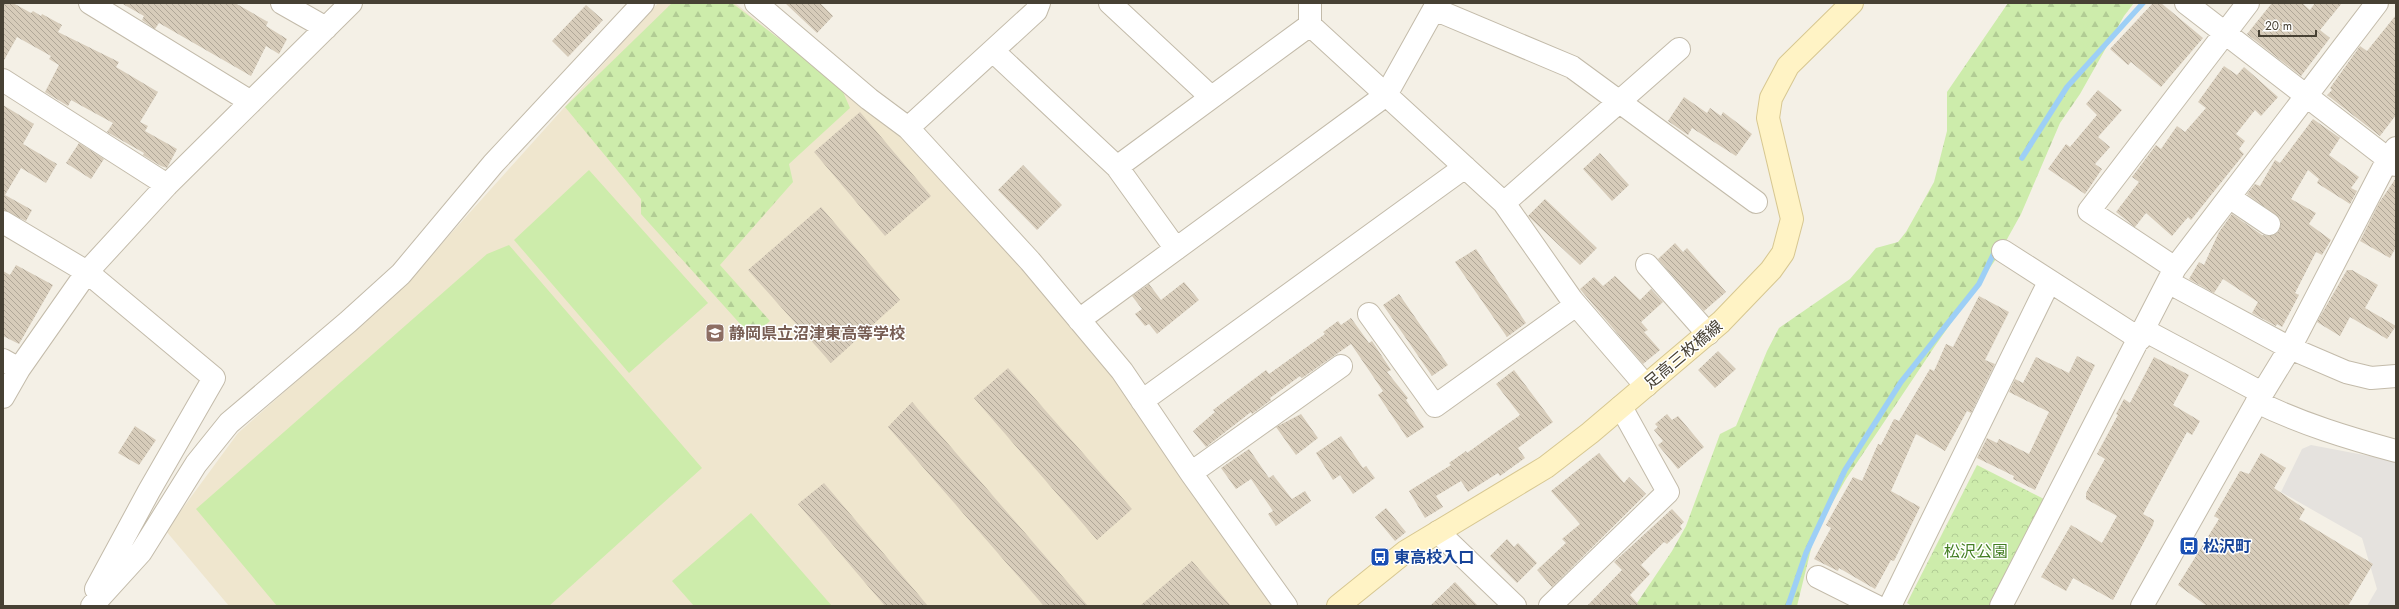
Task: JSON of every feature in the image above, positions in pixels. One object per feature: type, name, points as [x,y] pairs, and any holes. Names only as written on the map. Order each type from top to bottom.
[{"type":"main road","name":"足高三枚橋線","points":[[1338,606],[1405,552],[1546,467],[1708,334],[1752,292],[1771,270],[1783,253],[1792,219],[1768,118],[1771,98],[1788,66],[1852,3]]},
{"type":"street","points":[[90,3],[251,102]]},
{"type":"street","points":[[282,3],[326,28]]},
{"type":"street","points":[[3,397],[11,364],[87,272],[167,185],[351,3]]},
{"type":"street","points":[[92,606],[141,552],[196,464],[229,423],[348,322],[401,274],[494,164],[643,3]]},
{"type":"street","points":[[908,128],[1036,11],[1038,3]]},
{"type":"street","points":[[1110,3],[1211,97]]},
{"type":"street","points":[[1310,3],[1310,25],[1504,203],[1576,305],[1646,386]]},
{"type":"street","points":[[2142,606],[2290,348],[2393,157],[2305,96],[2186,3]]},
{"type":"street","points":[[2248,3],[2089,211],[2172,275],[2290,348],[2346,372],[2371,378],[2396,376]]},
{"type":"street","points":[[2001,606],[2172,275],[2305,96],[2377,3]]},
{"type":"street","points":[[764,5],[869,100],[908,128],[1030,261],[1122,371],[1191,472],[1286,606]]},
{"type":"street","points":[[1079,320],[1386,95],[1435,6],[1572,67],[1756,202]]},
{"type":"street","points":[[1117,167],[1310,25]]},
{"type":"street","points":[[1504,203],[1679,49]]},
{"type":"street","points":[[993,51],[1117,167],[1176,249]]},
{"type":"street","points":[[3,80],[167,185]]},
{"type":"street","points":[[1142,401],[1465,167]]},
{"type":"street","points":[[2229,197],[2269,224]]},
{"type":"street","points":[[3,222],[87,272],[214,378],[149,492],[87,606]]},
{"type":"street","points":[[2003,252],[2049,282],[2142,335],[2260,398],[2287,416],[2339,436],[2396,451]]},
{"type":"street","points":[[1648,265],[1708,334]]},
{"type":"street","points":[[1890,606],[2049,282]]},
{"type":"street","points":[[1369,314],[1435,406],[1576,305]]},
{"type":"street","points":[[1191,472],[1341,366]]},
{"type":"street","points":[[1550,606],[1668,492],[1620,407]]},
{"type":"street","points":[[1438,532],[1515,606]]},
{"type":"street","points":[[1818,577],[1876,606]]},
{"type":"shaded area","name":"静岡県立沼津東高等学校","points":[[658,3],[735,3],[898,134],[1028,272],[1115,378],[1274,606],[229,606],[166,531],[238,433],[402,288]]},
{"type":"shaded area","points":[[2311,445],[2396,461],[2396,606],[2367,606],[2377,589],[2362,538],[2281,492],[2302,449]]},
{"type":"green space","points":[[672,3],[732,3],[840,85],[850,108],[789,164],[793,182],[720,265],[770,321],[752,337],[641,214],[641,199],[565,107]]},
{"type":"green space","points":[[2008,3],[2134,3],[2124,16],[2080,94],[2060,123],[2021,214],[1996,259],[1935,346],[1846,479],[1815,533],[1797,606],[1635,606],[1672,551],[1686,526],[1720,434],[1736,426],[1767,351],[1779,328],[1850,279],[1876,248],[1898,242],[1906,232],[1934,182],[1947,131],[1947,92]]},
{"type":"green space","points":[[589,170],[708,303],[629,373],[514,240]]},
{"type":"green space","points":[[509,245],[702,468],[549,606],[277,606],[196,509],[487,254]]},
{"type":"green space","name":"松沢公園","points":[[1977,465],[2044,499],[1990,606],[1912,606],[1907,603]]},
{"type":"green space","points":[[751,513],[832,606],[694,606],[672,581]]},
{"type":"building","points":[[3,3],[13,3],[31,13],[33,11],[41,16],[42,14],[62,25],[58,32],[119,62],[116,67],[158,92],[140,122],[148,126],[145,131],[177,149],[167,168],[161,166],[143,155],[144,153],[107,132],[113,123],[71,100],[68,106],[45,92],[59,65],[49,59],[51,56],[17,37],[3,62]]},
{"type":"building","points":[[121,3],[235,3],[268,22],[266,26],[287,39],[279,54],[266,46],[251,76],[159,23],[155,29],[142,20],[144,16]]},
{"type":"building","points":[[785,3],[820,3],[833,16],[817,33]]},
{"type":"building","points":[[2153,3],[2161,3],[2203,38],[2161,87],[2131,62],[2128,65],[2110,49]]},
{"type":"building","points":[[2272,3],[2302,3],[2310,10],[2315,3],[2342,3],[2320,30],[2330,38],[2301,76],[2247,34]]},
{"type":"building","points":[[586,5],[603,20],[568,57],[552,41]]},
{"type":"building","points":[[2396,15],[2396,115],[2380,136],[2327,95],[2332,90],[2330,88],[2360,46],[2367,51]]},
{"type":"building","points":[[2224,66],[2237,75],[2244,67],[2278,97],[2261,116],[2255,110],[2236,134],[2245,141],[2239,149],[2244,154],[2191,220],[2188,217],[2172,236],[2146,213],[2135,227],[2116,212],[2139,182],[2132,177],[2156,145],[2161,149],[2177,126],[2185,132],[2206,108],[2198,102]]},
{"type":"building","points":[[2098,90],[2122,110],[2098,137],[2110,147],[2095,164],[2102,169],[2085,194],[2048,169],[2066,144],[2070,147],[2097,115],[2086,104]]},
{"type":"building","points":[[1684,97],[1707,113],[1710,108],[1721,116],[1723,112],[1752,134],[1736,156],[1692,128],[1688,135],[1668,121]]},
{"type":"building","points":[[3,105],[34,124],[23,144],[57,164],[46,183],[21,168],[5,195],[32,210],[26,221],[3,210]]},
{"type":"building","points":[[860,112],[931,196],[885,236],[814,152]]},
{"type":"building","points":[[2313,119],[2340,138],[2329,155],[2359,177],[2351,188],[2357,191],[2350,204],[2317,183],[2319,179],[2308,170],[2291,199],[2316,213],[2309,224],[2331,240],[2322,255],[2316,252],[2295,293],[2299,295],[2282,327],[2277,324],[2276,326],[2252,313],[2258,302],[2223,279],[2214,293],[2189,279],[2199,262],[2204,265],[2219,232],[2232,214],[2262,235],[2269,236],[2279,231],[2281,224],[2280,218],[2247,194],[2255,184],[2260,186],[2275,160],[2280,163]]},
{"type":"building","points":[[79,143],[104,159],[91,179],[66,163]]},
{"type":"building","points":[[1600,153],[1629,185],[1612,201],[1583,169]]},
{"type":"building","points":[[1023,165],[1062,205],[1037,230],[998,190]]},
{"type":"building","points":[[2396,178],[2396,247],[2390,258],[2360,241],[2379,203]]},
{"type":"building","points":[[1545,199],[1597,248],[1580,265],[1528,216]]},
{"type":"building","points":[[821,207],[900,300],[831,363],[748,270]]},
{"type":"building","points":[[1675,243],[1683,252],[1687,248],[1726,292],[1704,311],[1658,259]]},
{"type":"building","points":[[1476,249],[1526,323],[1507,337],[1455,262]]},
{"type":"building","points":[[16,265],[53,285],[19,344],[3,336],[3,271],[10,275]]},
{"type":"building","points":[[2347,270],[2352,270],[2378,285],[2365,308],[2396,326],[2387,339],[2350,317],[2340,336],[2317,322]]},
{"type":"building","points":[[1615,276],[1640,300],[1651,289],[1663,302],[1641,322],[1648,330],[1644,332],[1660,350],[1643,364],[1580,289],[1594,277],[1603,286]]},
{"type":"building","points":[[1184,282],[1199,300],[1157,334],[1149,324],[1145,326],[1135,314],[1142,309],[1132,296],[1149,284],[1161,300]]},
{"type":"building","points":[[1399,294],[1448,365],[1432,376],[1383,305]]},
{"type":"building","points":[[1979,296],[2009,312],[1985,360],[1995,364],[1971,413],[1967,411],[1945,451],[1916,434],[1891,491],[1920,507],[1894,561],[1891,560],[1875,589],[1839,568],[1838,571],[1814,559],[1831,528],[1826,525],[1853,477],[1862,481],[1878,444],[1881,445],[1894,419],[1899,421],[1930,369],[1934,371],[1946,344],[1953,347]]},
{"type":"building","points":[[1351,318],[1369,343],[1372,341],[1391,370],[1387,372],[1408,398],[1406,400],[1424,427],[1407,438],[1378,395],[1383,391],[1351,344],[1302,378],[1300,376],[1270,398],[1271,400],[1252,414],[1251,412],[1206,447],[1193,431],[1215,412],[1213,410],[1266,370],[1269,374],[1325,334],[1323,332],[1338,321],[1341,325]]},
{"type":"building","points":[[1718,351],[1736,369],[1715,388],[1698,370]]},
{"type":"building","points":[[2077,356],[2095,365],[2035,490],[2013,479],[2014,476],[1977,458],[1987,438],[1997,443],[1999,439],[2029,454],[2049,412],[2009,392],[2015,379],[2023,383],[2036,357],[2069,373]]},
{"type":"building","points":[[2154,357],[2189,375],[2173,405],[2200,421],[2192,435],[2187,432],[2143,514],[2154,520],[2153,525],[2113,600],[2073,578],[2066,591],[2041,577],[2071,525],[2102,543],[2117,516],[2086,499],[2086,493],[2105,459],[2097,454],[2118,415],[2116,414],[2124,399],[2130,403]]},
{"type":"building","points":[[1008,368],[1132,509],[1097,540],[974,398]]},
{"type":"building","points":[[1514,370],[1553,422],[1518,448],[1525,458],[1500,476],[1498,473],[1468,492],[1461,481],[1436,496],[1443,507],[1425,518],[1409,491],[1451,465],[1449,463],[1466,451],[1467,453],[1520,415],[1496,384]]},
{"type":"building","points":[[912,402],[1088,606],[1044,606],[888,427]]},
{"type":"building","points":[[1301,414],[1318,438],[1296,455],[1276,427]]},
{"type":"building","points":[[1667,414],[1672,420],[1678,416],[1704,447],[1678,469],[1658,445],[1663,441],[1654,430],[1658,427],[1655,424]]},
{"type":"building","points":[[135,426],[156,440],[139,465],[118,453]]},
{"type":"building","points":[[1341,436],[1363,468],[1366,466],[1375,478],[1353,494],[1340,475],[1333,480],[1316,453]]},
{"type":"building","points":[[1249,449],[1269,478],[1273,475],[1292,499],[1305,491],[1311,501],[1276,526],[1268,514],[1273,511],[1251,479],[1236,489],[1221,468]]},
{"type":"building","points":[[1599,453],[1624,483],[1629,477],[1646,494],[1552,587],[1537,570],[1566,543],[1562,539],[1580,524],[1551,491]]},
{"type":"building","points":[[2261,453],[2286,468],[2274,488],[2305,509],[2299,519],[2373,564],[2348,606],[2207,606],[2178,585],[2219,519],[2214,516],[2240,471],[2249,474]]},
{"type":"building","points":[[824,483],[928,606],[885,606],[798,504]]},
{"type":"building","points":[[1386,508],[1406,532],[1395,541],[1375,517]]},
{"type":"building","points":[[1672,509],[1684,522],[1680,526],[1682,529],[1667,544],[1664,542],[1641,565],[1650,574],[1630,595],[1640,606],[1587,606],[1622,570],[1614,562]]},
{"type":"building","points":[[1507,539],[1514,547],[1518,543],[1537,563],[1517,583],[1490,556]]},
{"type":"building","points":[[1192,561],[1231,606],[1140,606]]},
{"type":"building","points":[[1455,582],[1478,606],[1430,606]]},
{"type":"waterway","points":[[2022,158],[2067,87],[2143,3]]},
{"type":"waterway","points":[[1788,606],[1806,553],[1845,470],[1901,382],[1979,284],[1996,249]]},
{"type":"place","name":"静岡県立沼津東高等学校","points":[[715,333]]},
{"type":"place","name":"松沢町","points":[[2189,546]]},
{"type":"place","name":"東高校入口","points":[[1380,557]]}]
